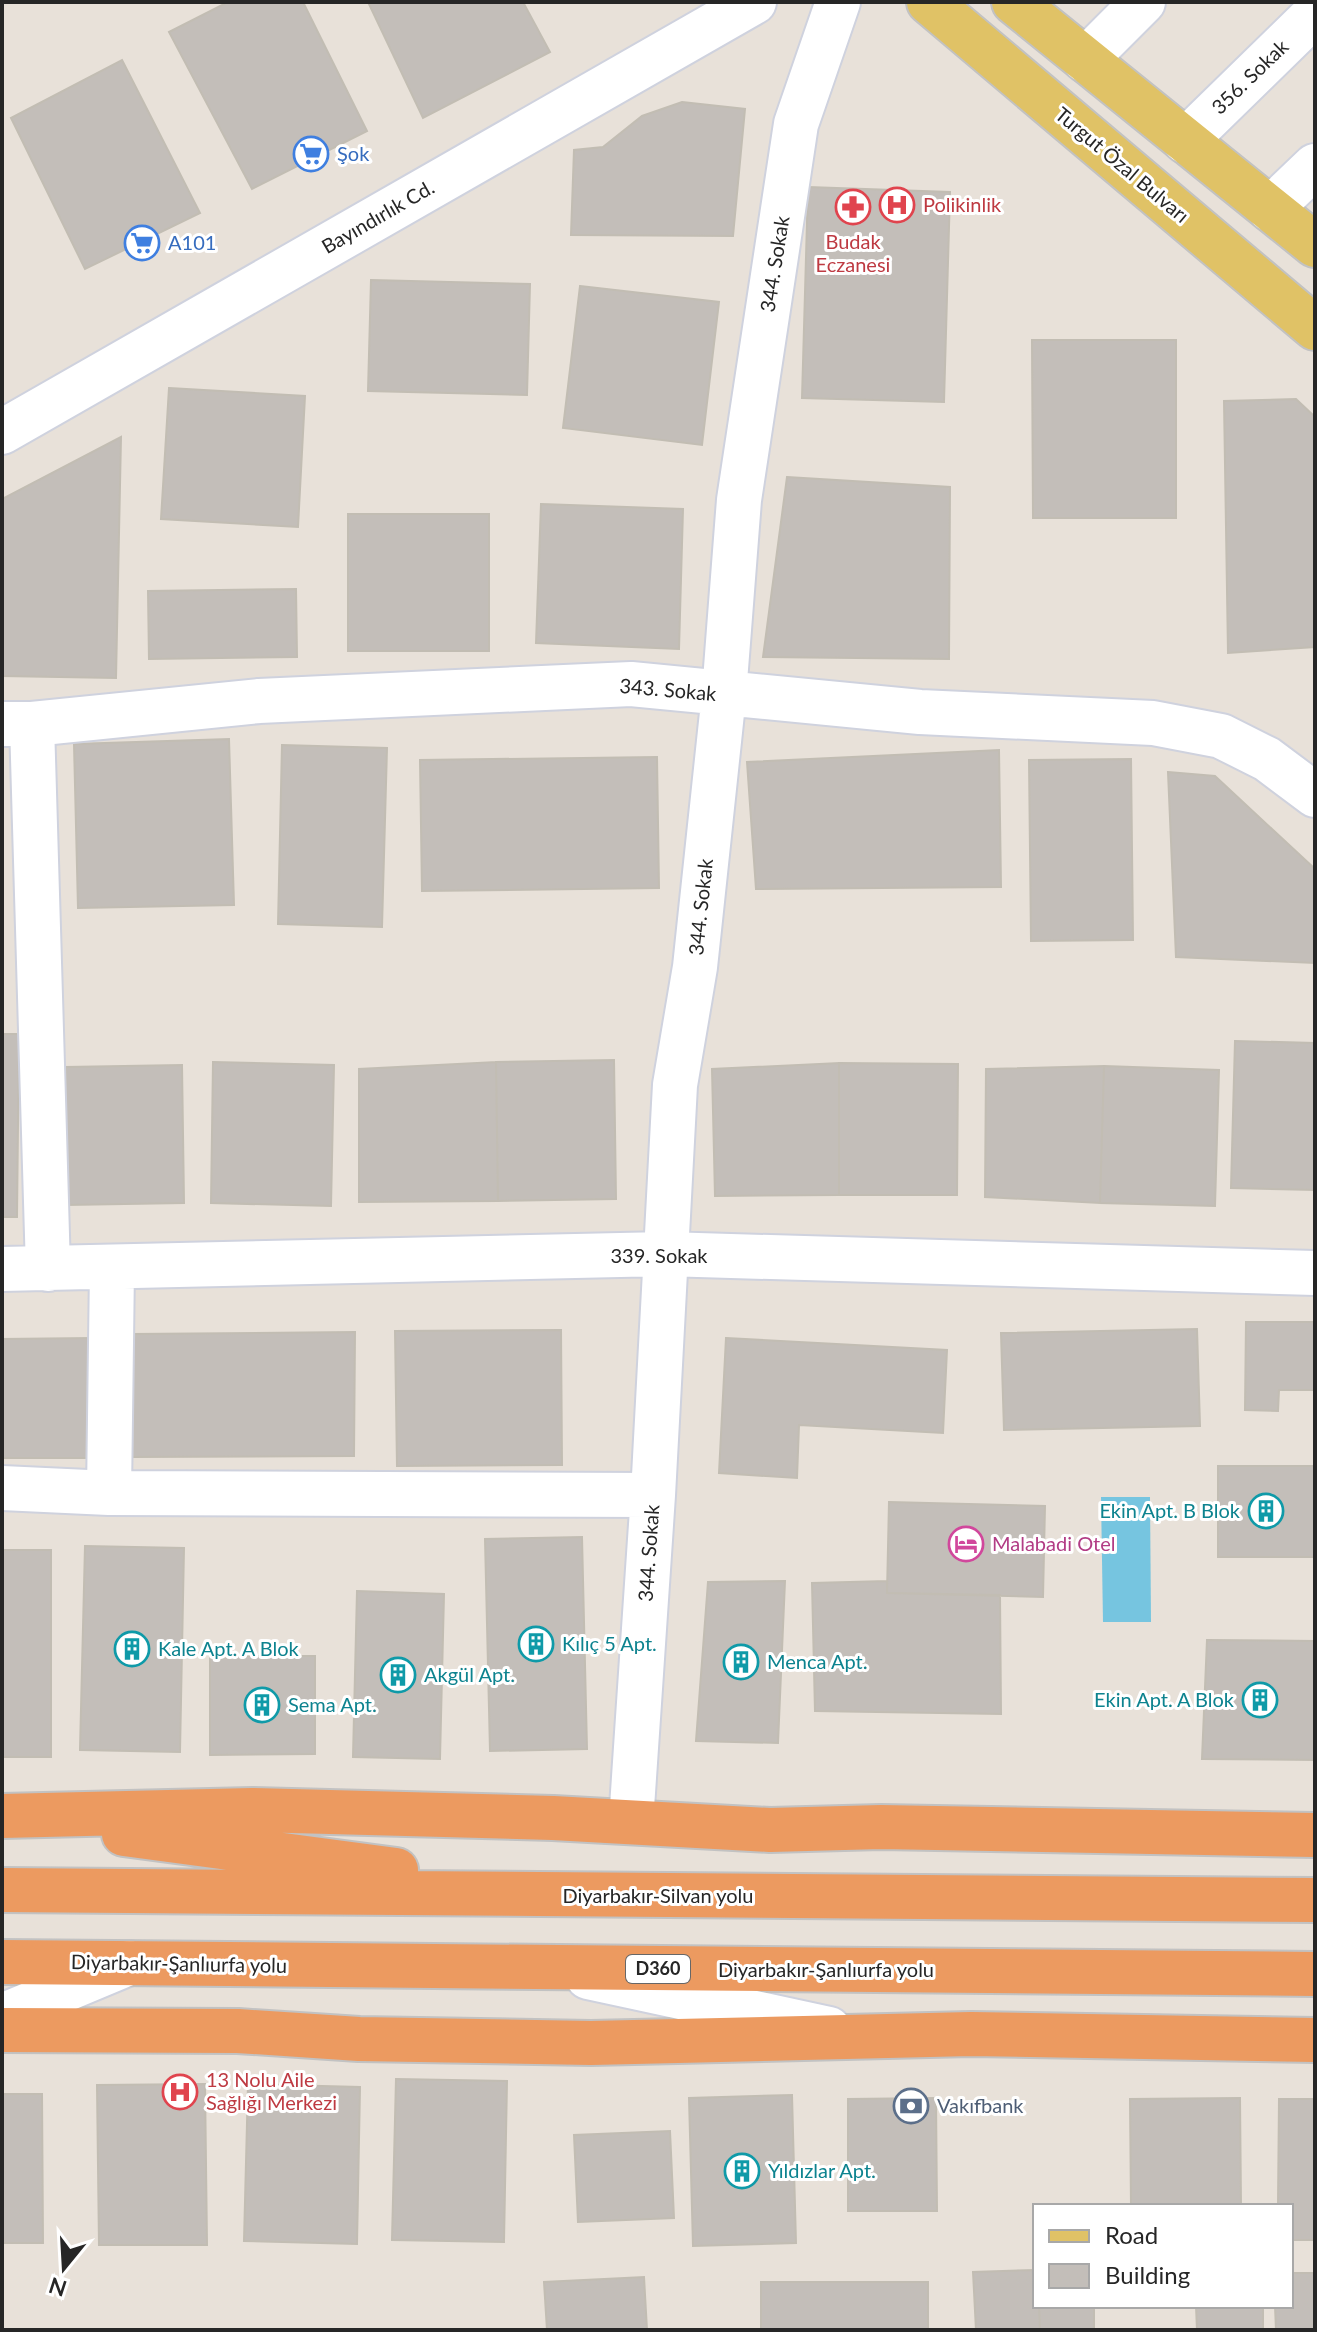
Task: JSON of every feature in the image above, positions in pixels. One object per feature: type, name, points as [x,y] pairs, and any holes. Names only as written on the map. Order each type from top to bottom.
[{"type":"highway","points":[[2,1817],[252,1810],[631,1822],[770,1830],[881,1827],[1315,1835]]},
{"type":"highway","points":[[2,1817],[585,1895]]},
{"type":"highway","name":"Diyarbakır-Silvan yolu","points":[[2,1890],[1315,1900]]},
{"type":"highway","name":"Diyarbakır-Şanlıurfa yolu","points":[[2,1962],[1315,1974]]},
{"type":"highway","points":[[2,2030],[238,2031],[359,2039],[591,2043],[971,2034],[1315,2040]]},
{"type":"main road","name":"Turgut Özal Bulvarı","points":[[929,2],[1315,328]]},
{"type":"main road","points":[[1019,3],[1315,245]]},
{"type":"street","name":"Bayındırlık Cd.","points":[[2,432],[754,2]]},
{"type":"street","name":"344. Sokak","points":[[631,1822],[653,1495],[675,1085],[695,967],[724,694],[739,500],[796,124],[838,2]]},
{"type":"street","points":[[1085,60],[1143,2]]},
{"type":"street","name":"356. Sokak","points":[[1185,141],[1315,14]]},
{"type":"street","points":[[1270,209],[1315,166]]},
{"type":"street","name":"343. Sokak","points":[[17,724],[259,701],[631,684],[920,712],[1153,723],[1221,736],[1267,759],[1315,795]]},
{"type":"street","points":[[17,724],[48,1269]]},
{"type":"street","name":"339. Sokak","points":[[2,1269],[665,1254],[1315,1273]]},
{"type":"street","points":[[109,1493],[112,1268]]},
{"type":"street","points":[[2,1488],[109,1493],[653,1495]]},
{"type":"street","points":[[2,2016],[129,1963]]},
{"type":"street","points":[[542,1968],[871,2038]]},
{"type":"water","points":[[1101,1497],[1150,1497],[1151,1622],[1103,1622]]},
{"type":"building","points":[[228,2],[303,2],[367,131],[252,189],[169,32]]},
{"type":"building","points":[[368,2],[523,2],[550,52],[423,118]]},
{"type":"building","points":[[122,60],[200,213],[85,269],[11,118]]},
{"type":"building","points":[[682,102],[745,109],[733,236],[571,235],[574,150],[603,147],[642,116]]},
{"type":"building","points":[[808,187],[950,192],[944,402],[802,398]]},
{"type":"building","points":[[371,280],[530,284],[527,395],[368,391]]},
{"type":"building","points":[[580,286],[719,302],[702,445],[563,428]]},
{"type":"building","points":[[1032,340],[1176,340],[1176,518],[1033,518]]},
{"type":"building","points":[[169,388],[305,396],[298,527],[161,519]]},
{"type":"building","points":[[1296,399],[1315,417],[1315,647],[1228,653],[1224,401]]},
{"type":"building","points":[[121,437],[116,678],[2,676],[2,499]]},
{"type":"building","points":[[787,477],[950,487],[949,659],[763,657]]},
{"type":"building","points":[[541,504],[683,509],[679,649],[536,643]]},
{"type":"building","points":[[348,514],[489,514],[489,651],[348,651]]},
{"type":"building","points":[[296,589],[297,657],[149,659],[148,591]]},
{"type":"building","points":[[229,739],[234,905],[78,908],[74,744]]},
{"type":"building","points":[[282,745],[387,748],[382,927],[278,924]]},
{"type":"building","points":[[999,750],[1001,887],[756,889],[747,762]]},
{"type":"building","points":[[657,757],[659,888],[422,891],[420,760]]},
{"type":"building","points":[[1131,759],[1133,940],[1031,941],[1029,760]]},
{"type":"building","points":[[1168,772],[1215,776],[1315,869],[1315,963],[1176,957]]},
{"type":"building","points":[[2,1034],[19,1034],[17,1217],[2,1217]]},
{"type":"building","points":[[1235,1041],[1315,1043],[1315,1190],[1231,1188]]},
{"type":"building","points":[[614,1060],[616,1199],[498,1201],[496,1062]]},
{"type":"building","points":[[213,1062],[334,1065],[331,1206],[211,1203]]},
{"type":"building","points":[[496,1062],[498,1201],[359,1202],[359,1069]]},
{"type":"building","points":[[839,1063],[958,1064],[957,1195],[839,1195]]},
{"type":"building","points":[[839,1063],[839,1195],[715,1196],[712,1069]]},
{"type":"building","points":[[182,1065],[184,1203],[66,1205],[66,1067]]},
{"type":"building","points":[[1104,1066],[1219,1070],[1215,1206],[1100,1203]]},
{"type":"building","points":[[1104,1066],[1100,1203],[985,1197],[986,1069]]},
{"type":"building","points":[[1246,1322],[1315,1322],[1315,1390],[1279,1390],[1278,1411],[1245,1410]]},
{"type":"building","points":[[1197,1329],[1200,1426],[1004,1430],[1001,1333]]},
{"type":"building","points":[[561,1330],[562,1465],[397,1466],[395,1331]]},
{"type":"building","points":[[355,1332],[354,1456],[131,1457],[132,1334]]},
{"type":"building","points":[[92,1338],[93,1458],[2,1458],[2,1339]]},
{"type":"building","points":[[726,1338],[947,1350],[943,1433],[799,1425],[797,1478],[719,1473]]},
{"type":"building","name":"Ekin Apt. B Blok","points":[[1218,1466],[1315,1466],[1315,1557],[1218,1557]]},
{"type":"building","name":"Malabadi Otel","points":[[889,1502],[1045,1506],[1043,1597],[887,1593]]},
{"type":"building","name":"Kılıç 5 Apt.","points":[[582,1537],[587,1749],[490,1751],[485,1539]]},
{"type":"building","name":"Kale Apt. A Blok","points":[[85,1546],[184,1548],[180,1752],[80,1750]]},
{"type":"building","points":[[2,1550],[51,1550],[51,1757],[2,1757]]},
{"type":"building","name":"Menca Apt.","points":[[785,1581],[778,1743],[696,1741],[708,1582]]},
{"type":"building","points":[[887,1581],[887,1593],[1000,1595],[1001,1714],[815,1711],[812,1583]]},
{"type":"building","name":"Akgül Apt.","points":[[357,1591],[444,1594],[440,1759],[353,1757]]},
{"type":"building","name":"Ekin Apt. A Blok","points":[[1207,1640],[1315,1641],[1315,1760],[1202,1759]]},
{"type":"building","name":"Sema Apt.","points":[[210,1656],[315,1656],[315,1754],[210,1755]]},
{"type":"building","points":[[396,2079],[507,2081],[504,2242],[392,2240]]},
{"type":"building","points":[[205,2084],[207,2245],[99,2245],[97,2085]]},
{"type":"building","points":[[248,2084],[360,2087],[357,2244],[244,2241]]},
{"type":"building","points":[[2,2094],[42,2094],[43,2243],[2,2243]]},
{"type":"building","name":"Yıldızlar Apt.","points":[[792,2095],[796,2243],[693,2246],[689,2098]]},
{"type":"building","points":[[936,2098],[937,2211],[848,2211],[848,2099]]},
{"type":"building","points":[[1240,2098],[1241,2204],[1131,2204],[1130,2099]]},
{"type":"building","points":[[1279,2099],[1315,2099],[1315,2240],[1293,2240],[1293,2204],[1278,2204]]},
{"type":"building","points":[[670,2131],[674,2218],[578,2222],[574,2135]]},
{"type":"building","points":[[1033,2270],[1033,2308],[1039,2308],[1040,2330],[976,2330],[973,2272]]},
{"type":"building","points":[[1293,2273],[1315,2273],[1315,2330],[1276,2330],[1275,2308],[1293,2308]]},
{"type":"building","points":[[644,2277],[647,2330],[547,2330],[544,2282]]},
{"type":"building","points":[[761,2282],[928,2282],[928,2330],[761,2330]]},
{"type":"building","points":[[1039,2308],[1094,2308],[1094,2330],[1040,2330]]},
{"type":"building","points":[[1196,2308],[1263,2308],[1263,2330],[1197,2330]]},
{"type":"place","name":"Şok","points":[[311,154]]},
{"type":"place","name":"Polikinlik","points":[[897,205]]},
{"type":"place","name":"Budak Eczanesi","points":[[853,207]]},
{"type":"place","name":"A101","points":[[142,243]]},
{"type":"place","name":"Ekin Apt. B Blok","points":[[1266,1511]]},
{"type":"place","name":"Malabadi Otel","points":[[966,1544]]},
{"type":"place","name":"Kılıç 5 Apt.","points":[[536,1644]]},
{"type":"place","name":"Kale Apt. A Blok","points":[[132,1649]]},
{"type":"place","name":"Menca Apt.","points":[[741,1662]]},
{"type":"place","name":"Akgül Apt.","points":[[398,1675]]},
{"type":"place","name":"Ekin Apt. A Blok","points":[[1260,1700]]},
{"type":"place","name":"Sema Apt.","points":[[262,1705]]},
{"type":"place","name":"13 Nolu Aile Sağlığı Merkezi","points":[[180,2092]]},
{"type":"place","name":"Vakıfbank","points":[[911,2106]]},
{"type":"place","name":"Yıldızlar Apt.","points":[[742,2171]]}]
